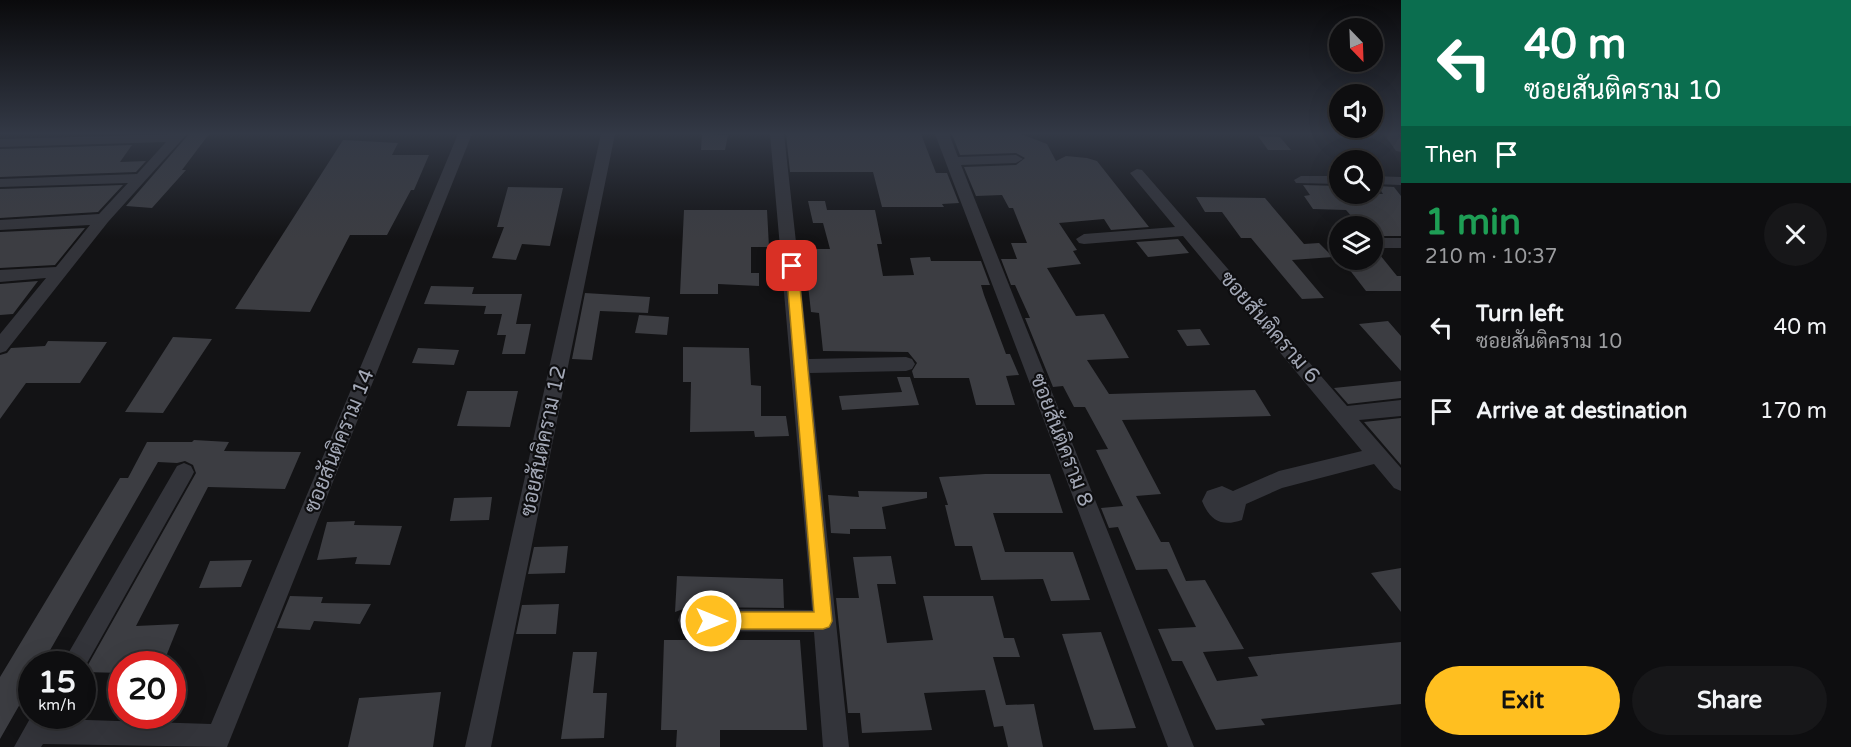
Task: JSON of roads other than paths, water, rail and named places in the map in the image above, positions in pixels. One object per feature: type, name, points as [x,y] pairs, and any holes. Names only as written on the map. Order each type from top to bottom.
[{"type":"street","points":[[3,338],[103,219],[149,169]]},
{"type":"street","name":"ซอยสันติคราม 14","points":[[216,742],[451,169]]},
{"type":"street","name":"ซอยสันติคราม 12","points":[[478,747],[601,169]]},
{"type":"street","points":[[781,169],[802,366],[836,747]]},
{"type":"street","name":"ซอยสันติคราม 8","points":[[955,169],[1181,747]]},
{"type":"street","name":"ซอยสันติคราม 6","points":[[1137,173],[1393,468]]},
{"type":"street","points":[[0,183],[140,178]]},
{"type":"street","points":[[1301,180],[1329,180]]},
{"type":"street","points":[[1383,180],[1401,180]]},
{"type":"street","points":[[0,225],[103,219]]},
{"type":"street","points":[[1084,239],[1187,231]]},
{"type":"street","points":[[1383,243],[1401,243]]},
{"type":"street","points":[[0,276],[58,272]]},
{"type":"street","points":[[802,366],[906,364]]},
{"type":"street","points":[[1344,414],[1401,408]]},
{"type":"street","points":[[1232,501],[1279,480],[1393,468]]},
{"type":"street","points":[[81,651],[184,472]]},
{"type":"street","points":[[689,621],[823,621]]},
{"type":"street","points":[[36,731],[216,742]]}]
